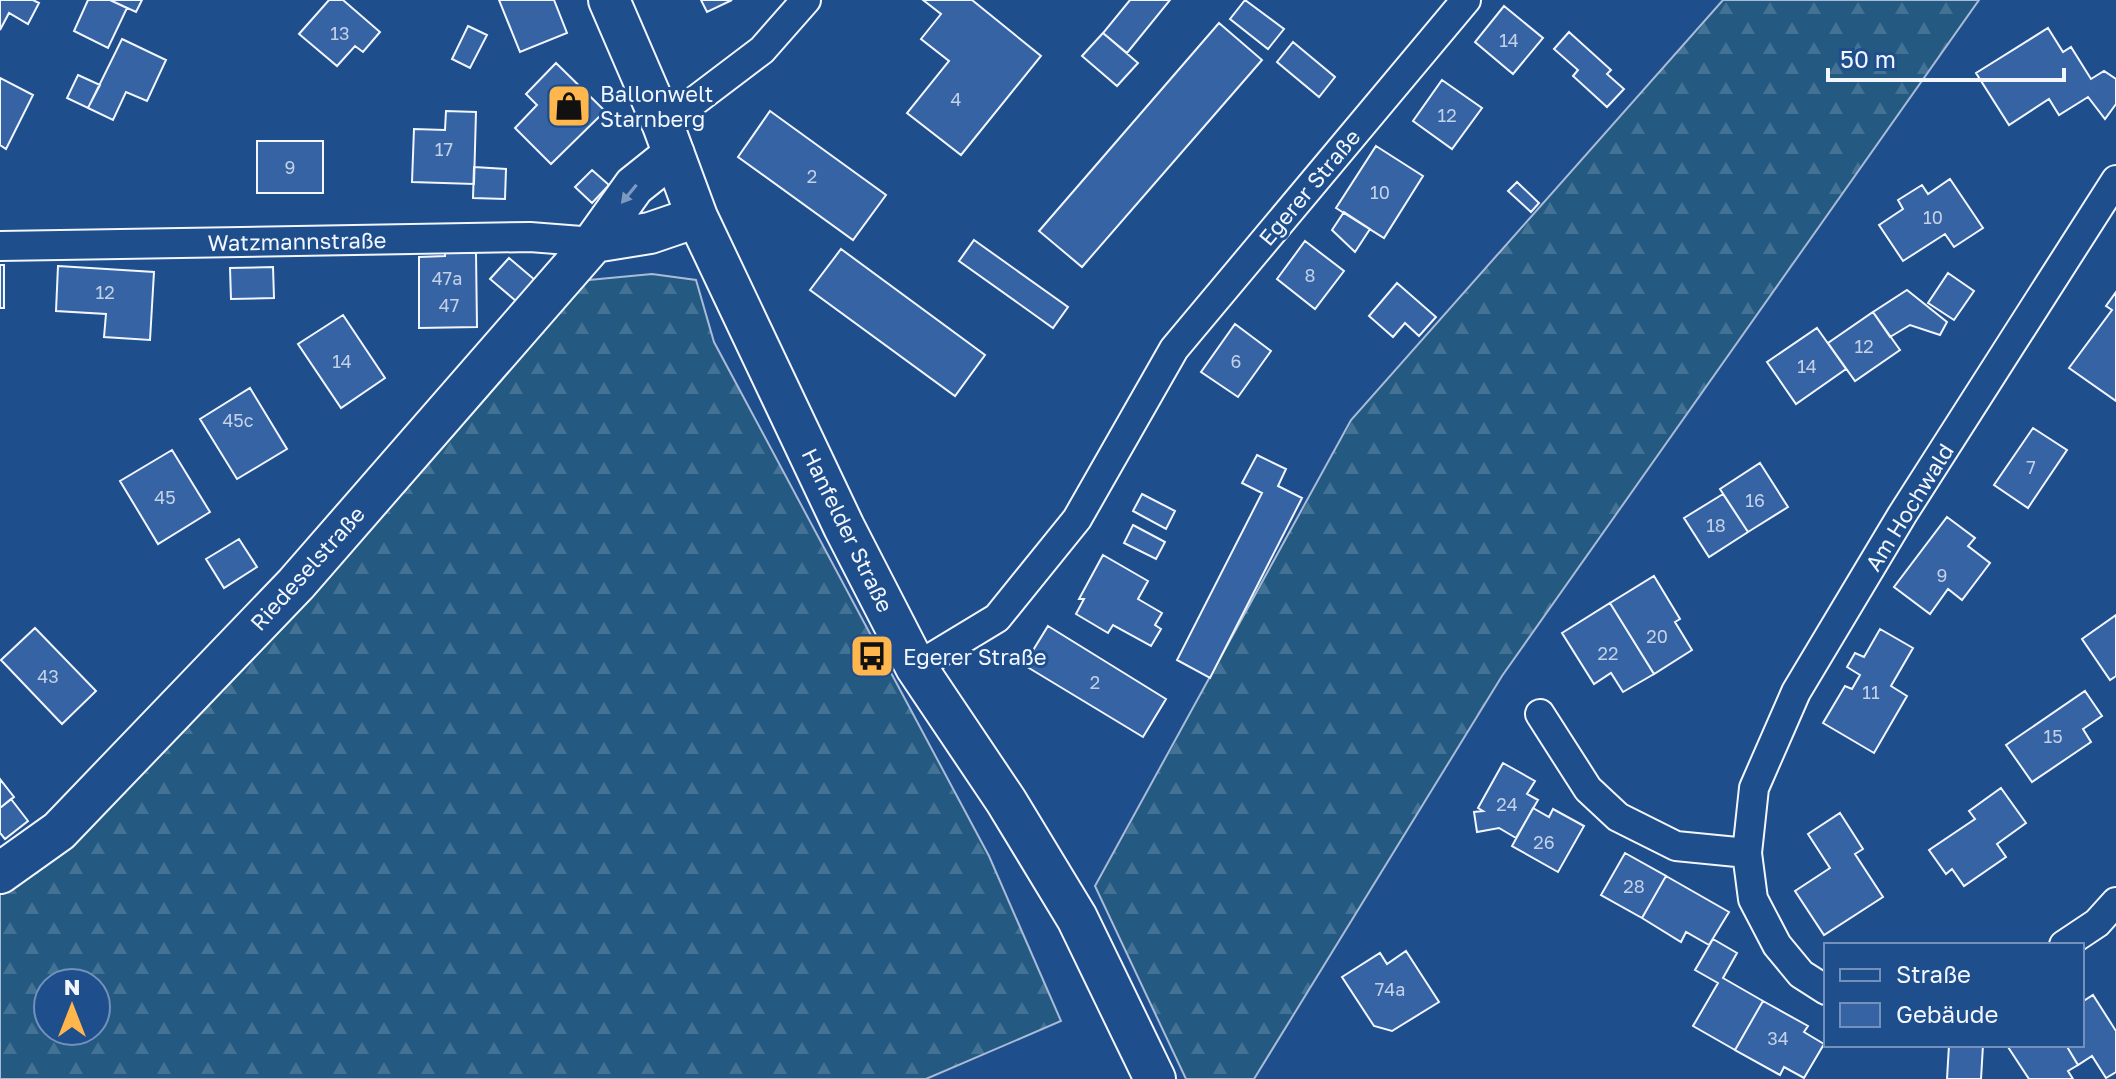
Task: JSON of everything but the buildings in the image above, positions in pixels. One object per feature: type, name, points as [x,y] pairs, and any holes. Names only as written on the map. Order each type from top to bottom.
[{"type":"street","name":"Hanfelder Straße","points":[[609,0],[668,139],[697,217],[844,527],[916,667],[1006,801],[1077,918],[1155,1079]]},
{"type":"street","points":[[668,139],[762,50],[806,0]]},
{"type":"street","name":"Egerer Straße","points":[[916,667],[997,618],[1077,519],[1174,349],[1466,0]]},
{"type":"street","name":"Riedeselstraße","points":[[0,873],[59,831],[296,584],[594,242],[668,139]]},
{"type":"street","name":"Am Hochwald","points":[[1824,989],[1801,974],[1777,945],[1753,899],[1747,853],[1754,788],[1796,692],[1902,515],[2116,180]]},
{"type":"street","points":[[594,242],[650,233],[697,217]]},
{"type":"street","name":"Watzmannstraße","points":[[0,246],[530,237],[594,242]]},
{"type":"street","points":[[1540,714],[1588,789],[1618,817],[1676,846],[1747,853]]},
{"type":"street","points":[[2067,943],[2097,923],[2116,902]]},
{"type":"green space","points":[[1723,0],[1979,0],[1502,676],[1254,1079],[1186,1079],[1095,886],[1351,420]]},
{"type":"green space","points":[[652,274],[696,280],[714,342],[989,856],[1061,1021],[926,1079],[0,1079],[0,871],[557,283]]},
{"type":"place","name":"Ballonwelt Starnberg","points":[[569,106]]},
{"type":"place","name":"Egerer Straße","points":[[872,656]]}]
